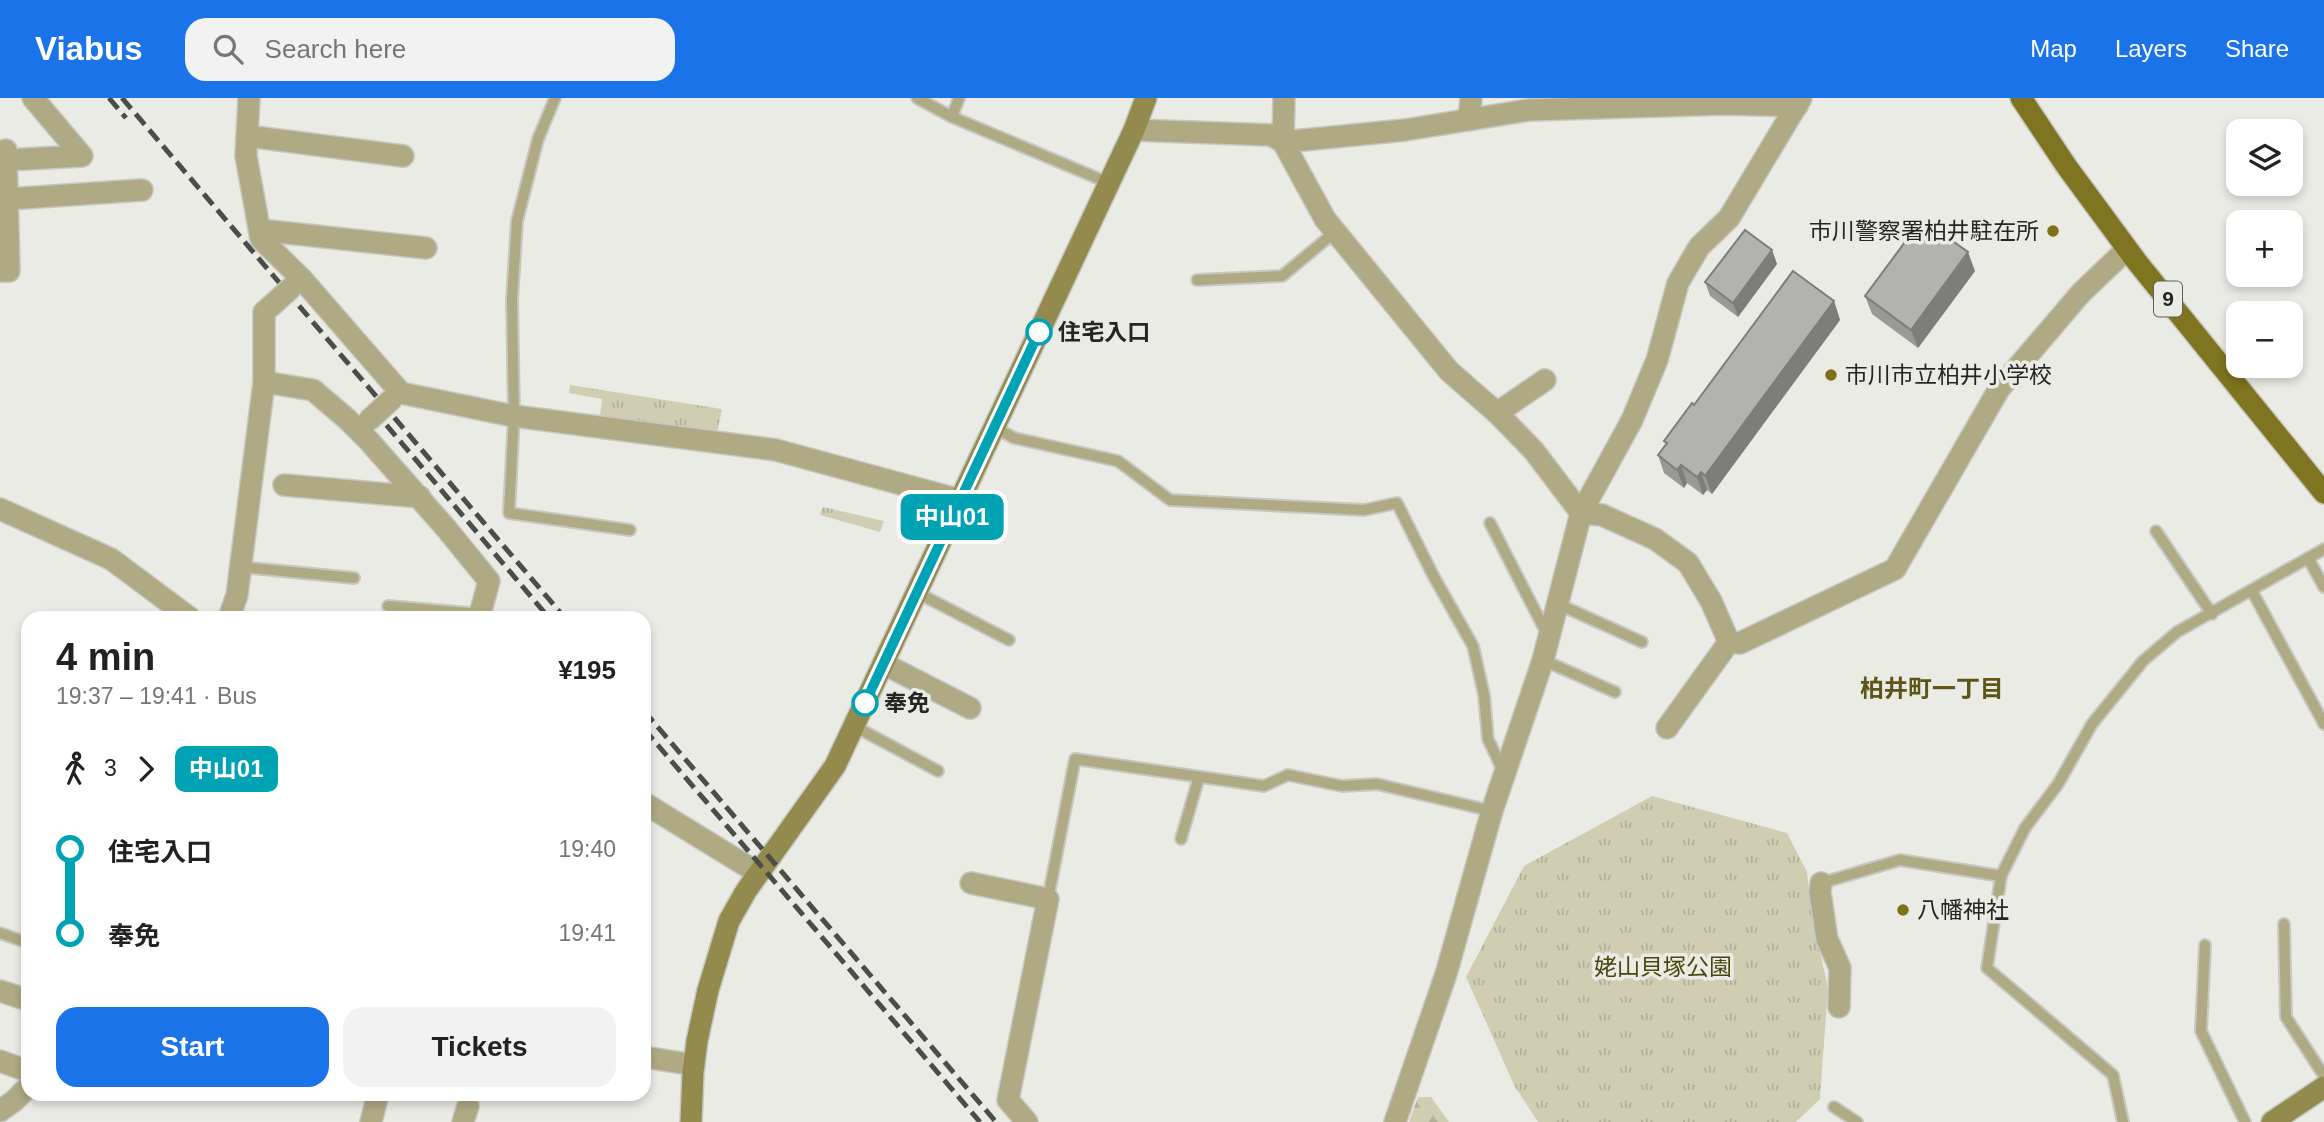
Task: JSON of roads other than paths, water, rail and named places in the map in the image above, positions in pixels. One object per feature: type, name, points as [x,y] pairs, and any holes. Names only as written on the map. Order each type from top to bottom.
[{"type":"main road","name":"9","points":[[2022,99],[2067,167],[2127,249],[2324,493]]},
{"type":"street","points":[[0,271],[9,271],[7,155],[82,156],[33,98]]},
{"type":"street","points":[[250,98],[246,156],[261,239],[296,283],[397,395],[514,416],[776,450],[960,500]]},
{"type":"street","points":[[691,1122],[694,1065],[708,990],[729,920],[758,873],[835,766],[1134,130],[1146,98]]},
{"type":"street","points":[[1284,98],[1283,142],[1325,219],[1335,232],[1449,371],[1497,412],[1534,451],[1581,513],[1602,515],[1655,539],[1688,563],[1711,601],[1729,642]]},
{"type":"street","points":[[1469,120],[1471,98]]},
{"type":"street","points":[[1134,130],[1271,135],[1283,142],[1405,130],[1469,120],[1530,104],[1799,102]]},
{"type":"street","points":[[1395,1122],[1446,974],[1492,811],[1543,660],[1581,513],[1632,421],[1657,360],[1678,283],[1699,247],[1730,218],[1799,102]]},
{"type":"street","points":[[247,136],[402,156]]},
{"type":"street","points":[[8,200],[142,190]]},
{"type":"street","points":[[260,230],[426,248]]},
{"type":"street","points":[[1729,642],[1740,643],[1895,569],[1999,389],[2081,293],[2127,249]]},
{"type":"street","points":[[231,611],[237,595],[264,382],[264,312],[296,283]]},
{"type":"street","points":[[1497,412],[1545,380]]},
{"type":"street","points":[[264,382],[313,390],[363,425],[489,581],[480,611]]},
{"type":"street","points":[[363,425],[397,395]]},
{"type":"street","points":[[284,485],[419,497]]},
{"type":"street","points":[[0,509],[111,559],[181,611]]},
{"type":"street","points":[[1667,728],[1729,642]]},
{"type":"street","points":[[884,664],[970,708]]},
{"type":"street","points":[[651,807],[758,873]]},
{"type":"street","points":[[971,883],[1048,899],[1008,1100],[1027,1122]]},
{"type":"street","points":[[1821,883],[1826,939],[1840,968],[1839,1007]]},
{"type":"street","points":[[0,990],[21,998]]},
{"type":"street","points":[[651,1058],[694,1065]]},
{"type":"street","points":[[0,1061],[21,1068]]},
{"type":"street","points":[[2272,1122],[2324,1087]]},
{"type":"street","points":[[0,1111],[21,1094]]},
{"type":"street","points":[[371,1122],[376,1101]]},
{"type":"lane","points":[[555,98],[538,139],[517,221],[512,300],[514,416],[509,513],[630,530]]},
{"type":"lane","points":[[917,98],[952,117],[1109,183]]},
{"type":"lane","points":[[952,117],[959,98]]},
{"type":"lane","points":[[1197,280],[1282,276],[1335,232]]},
{"type":"lane","points":[[994,427],[1014,438],[1118,461],[1170,500],[1364,510],[1397,503],[1473,646],[1484,695],[1488,739],[1505,774]]},
{"type":"lane","points":[[1490,523],[1549,638]]},
{"type":"lane","points":[[2156,531],[2212,614]]},
{"type":"lane","points":[[2123,1122],[2113,1075],[1987,968],[2001,876],[2025,828],[2058,784],[2092,724],[2143,661],[2177,632],[2324,549]]},
{"type":"lane","points":[[2308,558],[2324,587]]},
{"type":"lane","points":[[241,566],[354,578]]},
{"type":"lane","points":[[2252,591],[2324,724]]},
{"type":"lane","points":[[916,592],[1009,640]]},
{"type":"lane","points":[[1558,604],[1642,642]]},
{"type":"lane","points":[[388,606],[434,611]]},
{"type":"lane","points":[[1543,660],[1615,692]]},
{"type":"lane","points":[[854,726],[938,771]]},
{"type":"lane","points":[[1048,899],[1075,759],[1264,786],[1288,775],[1342,786],[1377,784],[1492,811]]},
{"type":"lane","points":[[1181,839],[1199,776]]},
{"type":"lane","points":[[1821,883],[1900,860],[2001,876]]},
{"type":"lane","points":[[2284,924],[2286,1017],[2324,1076]]},
{"type":"lane","points":[[0,933],[21,940]]},
{"type":"lane","points":[[2205,945],[2200,1031],[2245,1122]]},
{"type":"lane","points":[[1834,1107],[1857,1122]]},
{"type":"railway","points":[[109,98],[126,118]]},
{"type":"railway","points":[[122,98],[559,611]]},
{"type":"railway","points":[[373,409],[543,611]]},
{"type":"railway","points":[[651,719],[996,1122]]},
{"type":"railway","points":[[651,737],[980,1122]]},
{"type":"place","name":"市川警察署柏井駐在所","points":[[2053,231]]},
{"type":"place","name":"住宅入口","points":[[1039,332]]},
{"type":"place","name":"市川市立柏井小学校","points":[[1831,375]]},
{"type":"place","name":"奉免","points":[[865,703]]},
{"type":"place","name":"八幡神社","points":[[1903,910]]},
{"type":"district","name":"柏井町一丁目","points":[[1932,689]]},
{"type":"park label","name":"姥山貝塚公園","points":[[1663,967]]}]
